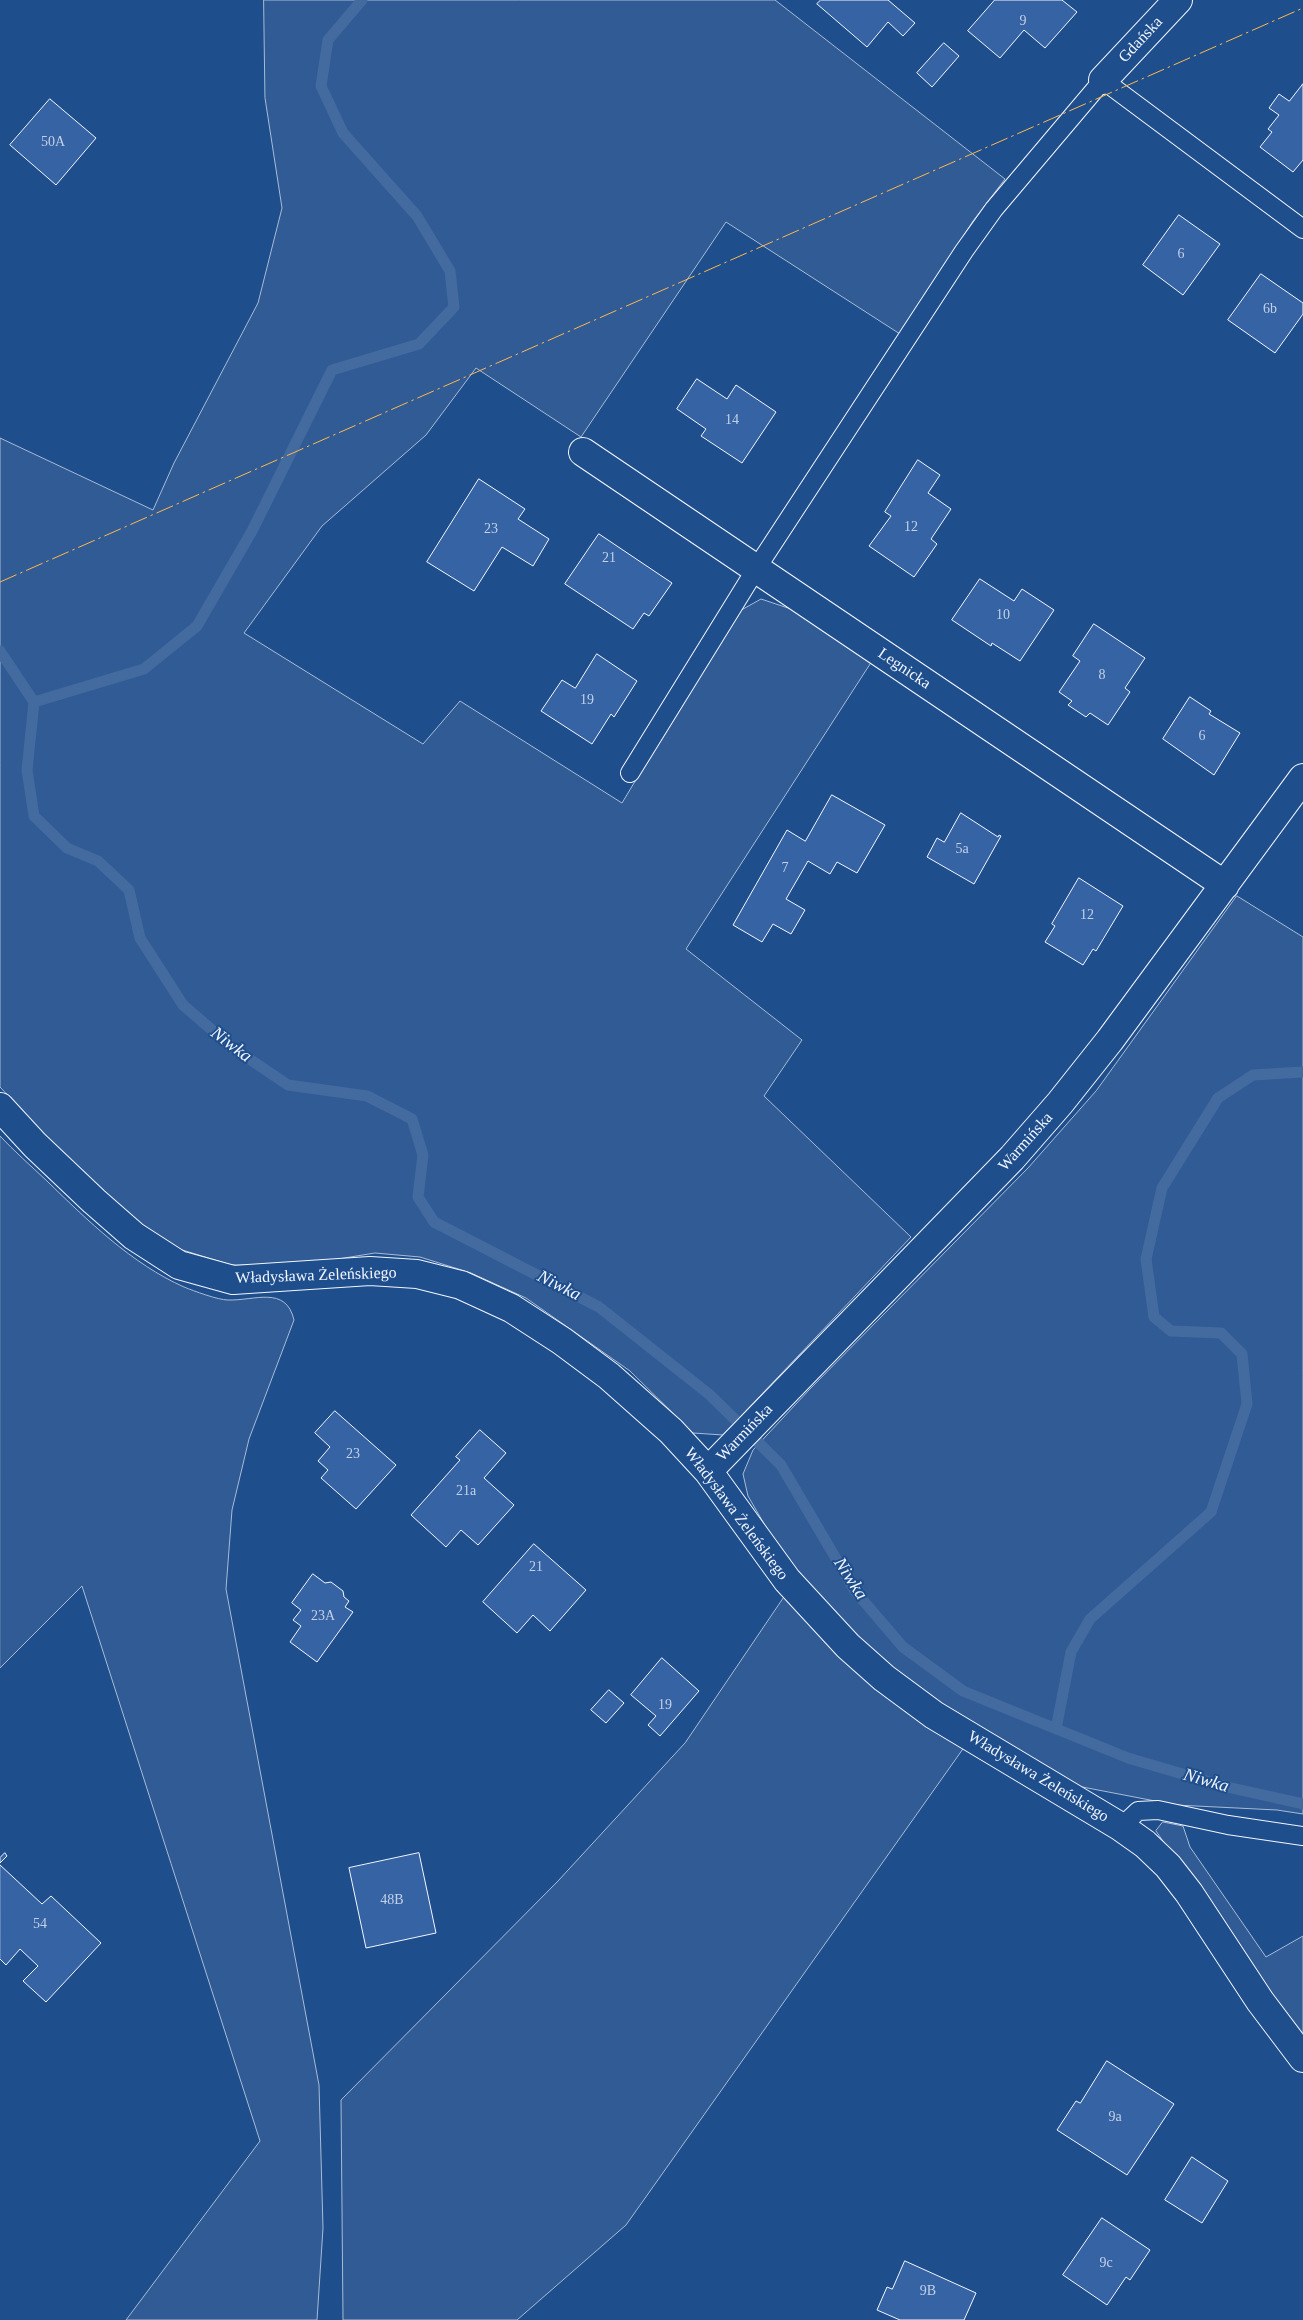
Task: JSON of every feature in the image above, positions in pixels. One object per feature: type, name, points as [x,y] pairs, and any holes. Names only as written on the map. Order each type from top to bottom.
[{"type":"street","name":"Gdańska","points":[[1103,80],[1178,0]]},
{"type":"street","name":"Legnicka","points":[[583,452],[1225,885]]},
{"type":"street","name":"Warmińska","points":[[708,1471],[1012,1158],[1042,1124],[1110,1040],[1303,778]]},
{"type":"street","name":"Władysława Żeleńskiego","points":[[0,1107],[35,1145],[94,1202],[134,1236],[179,1265],[233,1280],[370,1272],[418,1274],[461,1285],[511,1308],[562,1341],[609,1376],[671,1431],[708,1471],[786,1580],[848,1646],[884,1678],[934,1715],[1121,1827],[1145,1844],[1168,1866],[1189,1893],[1260,2001],[1303,2058]]},
{"type":"lane","points":[[630,773],[756,569],[964,251],[994,209],[1103,80],[1303,229]]},
{"type":"lane","points":[[1121,1827],[1138,1811],[1158,1810],[1228,1825],[1303,1836]]},
{"type":"shaded area","points":[[264,0],[775,0],[1005,179],[973,221],[900,334],[726,222],[581,437],[476,368],[426,435],[322,526],[244,633],[423,744],[460,701],[622,803],[736,613],[761,599],[794,610],[872,661],[686,949],[802,1040],[764,1096],[911,1237],[723,1435],[693,1433],[630,1371],[526,1298],[471,1273],[420,1257],[375,1253],[295,1266],[231,1265],[176,1248],[134,1221],[77,1170],[0,1087],[0,438],[153,510],[174,463],[258,303],[282,208],[265,98]]},
{"type":"shaded area","points":[[1237,896],[1303,937],[1303,1814],[1277,1810],[1176,1805],[1072,1785],[912,1690],[792,1572],[748,1496],[743,1474],[753,1450],[809,1390],[1028,1168],[1096,1091]]},
{"type":"shaded area","points":[[0,1136],[94,1226],[146,1266],[184,1287],[218,1299],[238,1300],[268,1297],[276,1299],[284,1302],[290,1309],[294,1320],[249,1439],[232,1510],[226,1589],[319,2085],[323,2228],[317,2320],[126,2320],[260,2141],[82,1586],[0,1668]]},
{"type":"shaded area","points":[[785,1596],[965,1746],[626,2225],[517,2320],[343,2320],[341,2100],[558,1881],[685,1743]]},
{"type":"shaded area","points":[[1163,1822],[1183,1826],[1190,1847],[1266,1957],[1303,1936],[1303,2044],[1156,1831]]},
{"type":"building","points":[[821,0],[888,0],[915,23],[903,36],[888,22],[867,47],[817,4]]},
{"type":"building","points":[[995,0],[1062,0],[1077,12],[1045,48],[1024,30],[1000,58],[968,31]]},
{"type":"building","points":[[944,43],[959,56],[932,87],[917,73]]},
{"type":"building","points":[[1303,84],[1303,160],[1293,172],[1260,147],[1272,132],[1268,129],[1279,115],[1269,108],[1279,94],[1289,101]]},
{"type":"building","points":[[50,99],[96,138],[56,185],[10,145]]},
{"type":"building","points":[[1179,215],[1220,244],[1183,295],[1143,265]]},
{"type":"building","points":[[1261,274],[1303,303],[1303,314],[1275,353],[1228,320]]},
{"type":"building","points":[[697,379],[727,399],[736,385],[776,412],[742,463],[701,436],[706,429],[677,409]]},
{"type":"building","points":[[918,460],[940,475],[928,493],[951,509],[931,539],[937,544],[914,577],[869,546],[891,516],[885,512]]},
{"type":"building","points":[[479,479],[525,509],[518,519],[549,539],[533,566],[502,547],[474,591],[427,562]]},
{"type":"building","points":[[599,534],[672,583],[649,616],[644,613],[633,629],[565,584]]},
{"type":"building","points":[[980,579],[1014,601],[1022,589],[1054,610],[1020,661],[992,643],[991,646],[952,620]]},
{"type":"building","points":[[1094,624],[1145,658],[1125,688],[1130,692],[1108,725],[1090,713],[1086,717],[1068,705],[1072,701],[1059,692],[1080,661],[1073,656]]},
{"type":"building","points":[[597,654],[637,681],[614,717],[611,714],[592,744],[541,711],[562,680],[575,688]]},
{"type":"building","points":[[1190,697],[1211,711],[1209,714],[1240,733],[1214,775],[1163,739]]},
{"type":"building","points":[[832,795],[885,825],[857,873],[837,862],[830,874],[808,861],[786,899],[805,910],[791,934],[773,924],[762,942],[733,925],[787,830],[805,841]]},
{"type":"building","points":[[961,813],[998,837],[999,835],[1001,836],[974,884],[927,857],[937,838],[944,842]]},
{"type":"building","points":[[1079,878],[1123,906],[1096,951],[1093,949],[1083,965],[1045,942],[1055,926],[1052,924]]},
{"type":"building","points":[[335,1411],[396,1465],[356,1509],[321,1478],[328,1470],[318,1461],[330,1447],[315,1433]]},
{"type":"building","points":[[480,1430],[506,1453],[484,1478],[514,1505],[478,1545],[461,1530],[446,1547],[411,1515],[460,1460],[456,1457]]},
{"type":"building","points":[[534,1544],[586,1590],[550,1631],[533,1615],[517,1633],[483,1602]]},
{"type":"building","points":[[313,1574],[325,1583],[331,1582],[343,1591],[344,1597],[349,1601],[345,1607],[353,1612],[317,1662],[290,1642],[301,1626],[293,1620],[301,1610],[292,1603]]},
{"type":"building","points":[[662,1658],[699,1691],[660,1736],[648,1725],[656,1716],[631,1695]]},
{"type":"building","points":[[609,1690],[624,1703],[606,1723],[591,1710]]},
{"type":"building","points":[[5,1853],[7,1856],[0,1863],[0,1858]]},
{"type":"building","points":[[419,1853],[436,1933],[366,1948],[349,1868]]},
{"type":"building","points":[[0,1865],[42,1904],[51,1896],[101,1943],[46,2002],[23,1981],[38,1966],[20,1949],[6,1965],[0,1959]]},
{"type":"building","points":[[1107,2061],[1174,2104],[1127,2175],[1057,2130],[1076,2101],[1080,2103]]},
{"type":"building","points":[[1192,2157],[1228,2181],[1202,2223],[1165,2200]]},
{"type":"building","points":[[1102,2218],[1150,2250],[1130,2280],[1126,2277],[1107,2305],[1063,2275]]},
{"type":"building","points":[[905,2261],[976,2293],[964,2320],[900,2320],[877,2310],[887,2287],[892,2289]]},
{"type":"waterway","points":[[34,702],[144,669],[197,626],[252,531],[332,370],[419,344],[454,307],[450,271],[417,216],[343,133],[321,86],[328,40],[362,0]]},
{"type":"waterway","name":"Niwka","points":[[0,651],[34,702],[27,770],[34,816],[67,848],[98,861],[129,890],[140,938],[183,1005],[233,1048],[288,1085],[367,1096],[412,1119],[423,1155],[418,1197],[434,1222],[599,1307],[710,1395],[781,1465],[855,1591],[903,1647],[963,1691],[1128,1758],[1227,1787],[1303,1804]]},
{"type":"waterway","points":[[1056,1729],[1071,1652],[1090,1619],[1211,1512],[1247,1404],[1242,1354],[1221,1333],[1171,1331],[1154,1317],[1146,1259],[1162,1188],[1218,1098],[1253,1075],[1303,1072]]},
{"type":"power","points":[[0,582],[1303,8]]}]
